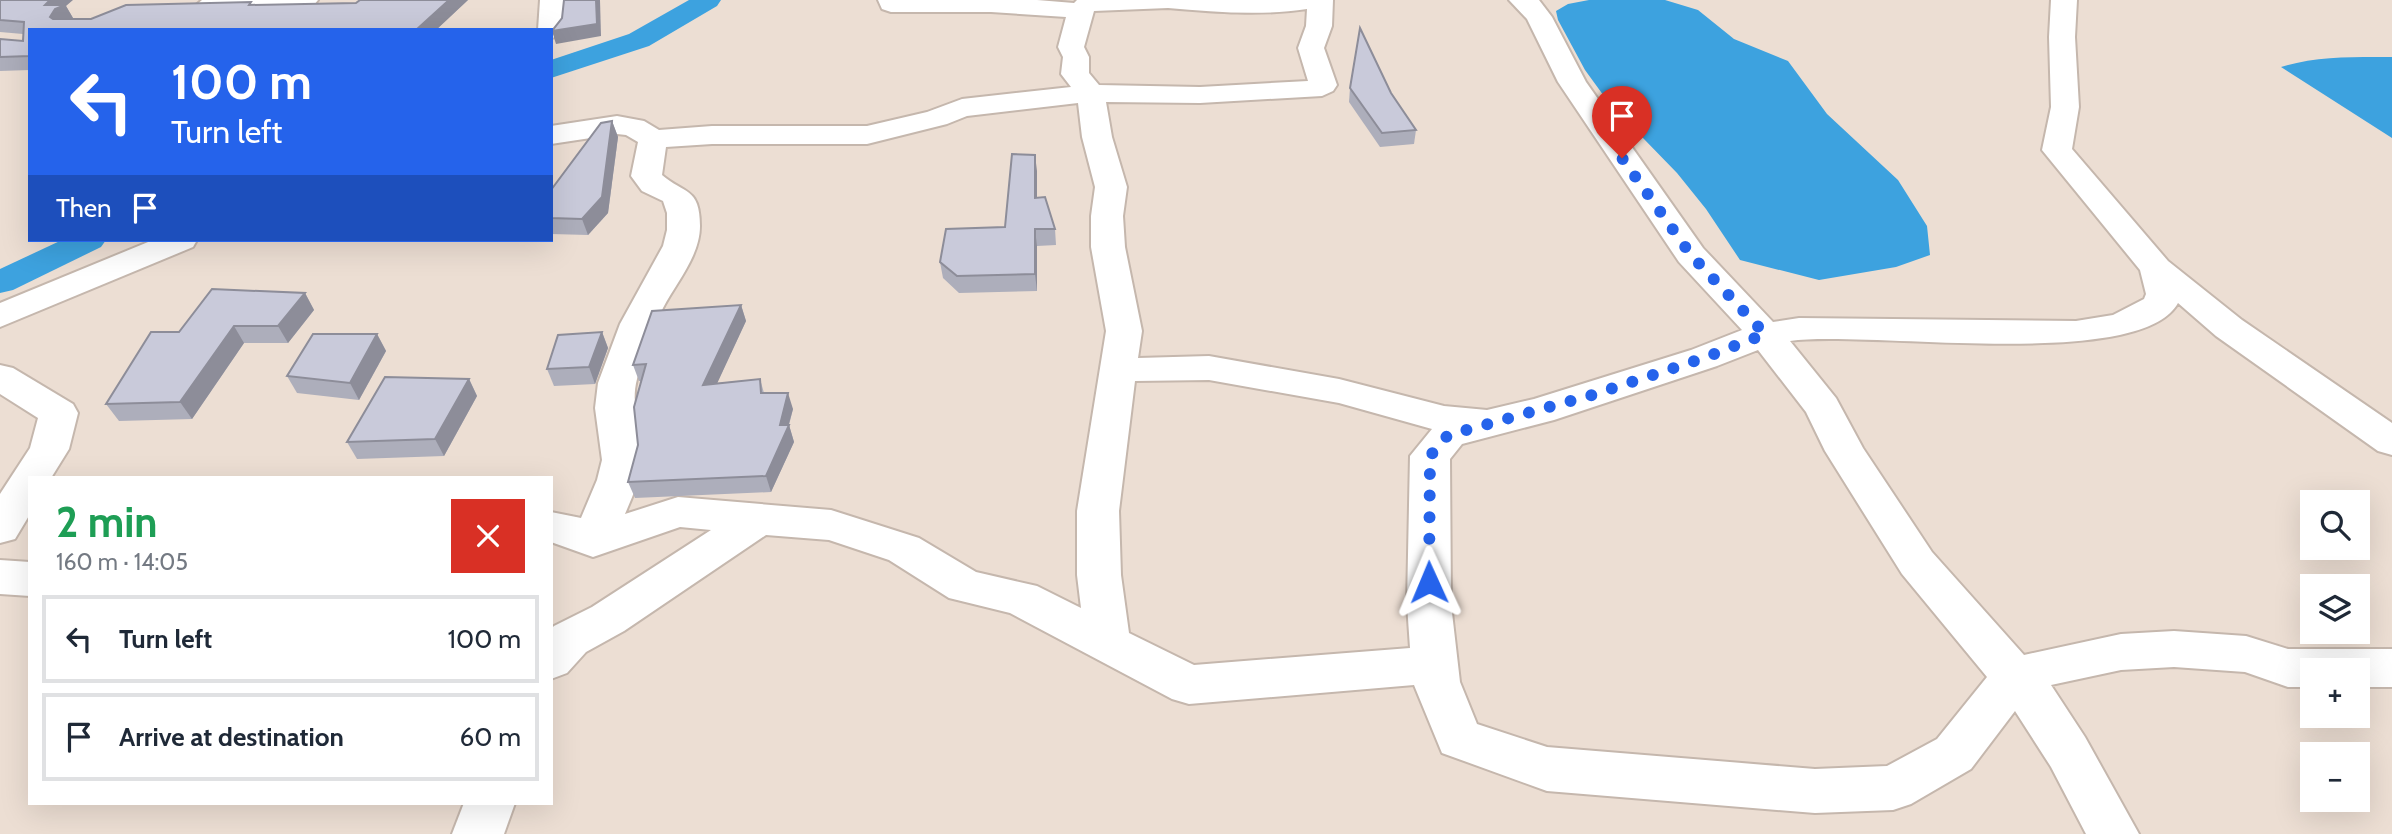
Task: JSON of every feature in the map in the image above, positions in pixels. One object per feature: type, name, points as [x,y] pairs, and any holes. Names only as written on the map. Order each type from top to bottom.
[{"type":"street","points":[[188,6],[277,4],[305,0]]},
{"type":"street","points":[[289,22],[312,0]]},
{"type":"street","points":[[551,28],[553,0]]},
{"type":"street","points":[[553,135],[617,125],[634,127],[653,139],[712,135],[867,135],[937,118],[962,108],[1091,93],[1200,95],[1312,90],[1323,85],[1311,48],[1320,26],[1320,0],[1285,5],[1215,5],[1168,0],[1086,5],[891,4],[891,0]]},
{"type":"street","points":[[1522,0],[1528,3],[1539,17],[1572,82],[1691,255],[1765,334],[1823,407],[1845,451],[1917,563],[2034,698],[2068,752],[2113,834]]},
{"type":"street","points":[[2064,0],[2062,37],[2066,107],[2057,150],[2156,268],[2229,328],[2361,423],[2392,442]]},
{"type":"street","points":[[1086,5],[1071,47],[1076,57],[1075,74],[1091,93],[1097,137],[1111,187],[1107,216],[1108,247],[1124,331],[1098,511],[1099,575],[1107,640]]},
{"type":"street","points":[[593,541],[615,485],[622,458],[614,399],[640,320],[668,272],[684,235],[686,220],[677,196],[653,184],[646,176],[653,139]]},
{"type":"street","points":[[0,316],[176,242]]},
{"type":"street","points":[[2156,268],[2163,294],[2160,305],[2122,326],[2102,330],[2019,332],[1798,329],[1765,334],[1704,358],[1540,411],[1448,435],[1430,456],[1429,604],[1436,682],[1460,738],[1547,769],[1815,792],[1893,788],[1954,754],[2015,676],[2068,662],[2121,652],[2174,649],[2246,654],[2288,668],[2392,668]]},
{"type":"street","points":[[1117,370],[1209,368],[1339,391],[1444,419],[1490,422]]},
{"type":"street","points":[[0,377],[59,413],[49,449],[32,476]]},
{"type":"street","points":[[0,528],[28,482]]},
{"type":"street","points":[[553,527],[565,528],[593,541],[678,512],[831,525],[904,549],[965,586],[1021,598],[1107,640],[1189,685],[1435,664]]},
{"type":"street","points":[[553,658],[570,639],[608,620],[758,519]]},
{"type":"street","points":[[0,577],[28,579]]},
{"type":"street","points":[[478,834],[489,805]]},
{"type":"water","points":[[1589,0],[1665,0],[1698,10],[1734,39],[1788,61],[1827,114],[1898,180],[1927,226],[1930,255],[1896,267],[1819,280],[1740,260],[1706,209],[1677,173],[1609,103],[1585,70],[1558,20],[1556,11],[1568,4]]},
{"type":"water","points":[[2392,57],[2392,138],[2281,67],[2322,59]]},
{"type":"building","points":[[0,0],[50,0],[45,5],[65,5],[55,9],[50,17],[53,19],[91,19],[126,5],[449,0],[418,28],[28,28],[28,56],[0,57],[0,39],[23,41],[24,22],[0,20]]},
{"type":"building","points":[[564,0],[596,0],[597,24],[553,31],[562,18]]},
{"type":"building","points":[[1360,28],[1391,93],[1416,130],[1382,133],[1350,88]]},
{"type":"building","points":[[612,121],[602,197],[582,219],[553,218],[553,187],[601,123]]},
{"type":"building","points":[[1012,154],[1035,155],[1035,198],[1045,197],[1055,229],[1035,229],[1035,274],[957,276],[940,262],[946,229],[1005,227]]},
{"type":"building","points":[[212,289],[305,293],[278,326],[234,326],[180,402],[106,404],[151,332],[179,332]]},
{"type":"building","points":[[741,305],[703,385],[760,379],[761,393],[788,393],[780,425],[789,425],[766,476],[628,482],[638,445],[634,407],[646,364],[633,365],[652,311]]},
{"type":"building","points":[[602,332],[589,367],[547,369],[558,335]]},
{"type":"building","points":[[313,334],[377,334],[350,383],[287,376]]},
{"type":"building","points":[[385,377],[469,379],[435,439],[347,442]]},
{"type":"waterway","points":[[553,68],[639,40],[708,0]]},
{"type":"waterway","points":[[0,282],[85,242]]},
{"type":"route","points":[[1429,582],[1430,456],[1448,435],[1589,396],[1704,358],[1765,334],[1691,255],[1622,158]]}]
